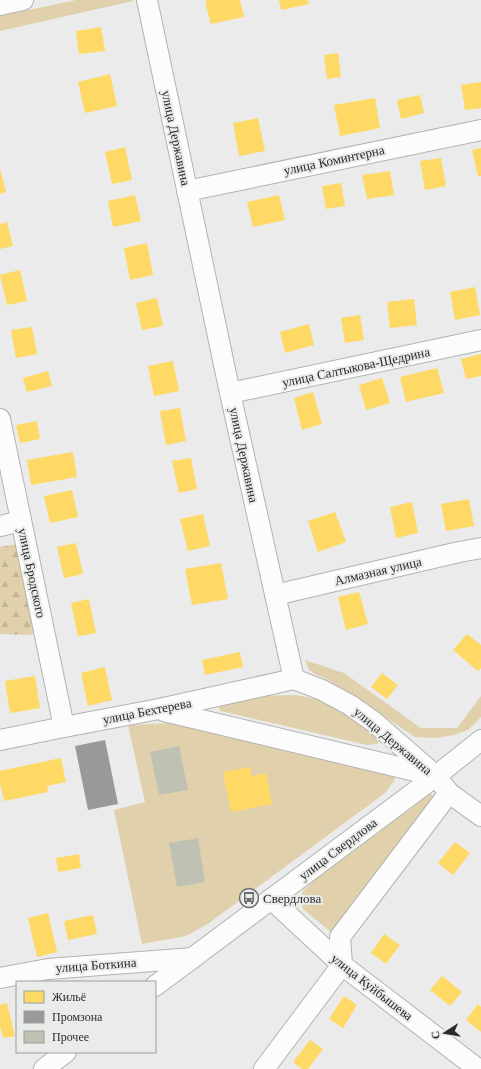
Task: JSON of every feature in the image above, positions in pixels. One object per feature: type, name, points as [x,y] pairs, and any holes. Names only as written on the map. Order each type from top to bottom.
[{"type":"street","points":[[0,5],[24,0]]},
{"type":"street","name":"улица Державина","points":[[148,0],[230,393],[294,679],[322,690],[350,705],[374,722],[436,776],[449,793],[481,816]]},
{"type":"street","name":"улица Коминтерна","points":[[187,191],[481,130]]},
{"type":"street","name":"улица Салтыкова-Щедрина","points":[[230,393],[481,340]]},
{"type":"street","name":"улица Бродского","points":[[0,419],[64,727]]},
{"type":"street","points":[[0,526],[21,521]]},
{"type":"street","name":"Алмазная улица","points":[[275,595],[481,548]]},
{"type":"street","name":"улица Бехтерева","points":[[0,740],[159,710],[294,679]]},
{"type":"street","points":[[159,710],[436,776]]},
{"type":"street","name":"улица Свердлова","points":[[156,985],[436,776],[481,740]]},
{"type":"street","points":[[264,1069],[342,965],[340,937],[449,793]]},
{"type":"street","name":"улица Куйбышева","points":[[271,899],[342,965],[478,1069]]},
{"type":"street","name":"улица Боткина","points":[[0,978],[48,969],[193,958]]},
{"type":"street","points":[[44,1069],[65,1053]]},
{"type":"green space","points":[[76,0],[133,1],[0,31],[0,16]]},
{"type":"green space","points":[[17,544],[35,633],[30,635],[0,634],[0,547]]},
{"type":"green space","points":[[305,660],[344,673],[421,728],[457,728],[481,696],[481,717],[468,730],[454,735],[436,738],[415,737],[332,682],[309,670]]},
{"type":"green space","points":[[295,695],[322,700],[360,720],[380,739],[377,744],[367,745],[220,711],[218,704],[249,696]]},
{"type":"green space","points":[[167,723],[387,768],[394,774],[395,780],[385,793],[209,923],[186,936],[142,944],[114,810],[145,802],[128,725]]},
{"type":"green space","points":[[429,793],[435,796],[434,801],[331,932],[303,909],[300,900],[303,891],[313,881]]},
{"type":"building: Жильё","points":[[240,0],[244,17],[211,24],[205,1]]},
{"type":"building: Жильё","points":[[279,0],[308,0],[309,4],[281,10]]},
{"type":"building: Жильё","points":[[101,27],[105,51],[79,54],[76,31]]},
{"type":"building: Жильё","points":[[338,53],[341,77],[327,79],[324,55]]},
{"type":"building: Жильё","points":[[110,74],[117,106],[85,113],[78,82]]},
{"type":"building: Жильё","points":[[481,82],[481,108],[465,110],[461,85]]},
{"type":"building: Жильё","points":[[420,95],[424,113],[401,119],[397,100]]},
{"type":"building: Жильё","points":[[375,98],[380,128],[340,136],[334,105]]},
{"type":"building: Жильё","points":[[258,118],[265,151],[239,156],[233,123]]},
{"type":"building: Жильё","points":[[125,147],[132,180],[112,184],[105,152]]},
{"type":"building: Жильё","points":[[481,148],[481,176],[478,176],[472,150]]},
{"type":"building: Жильё","points":[[441,158],[446,186],[425,190],[420,161]]},
{"type":"building: Жильё","points":[[0,169],[6,192],[0,194]]},
{"type":"building: Жильё","points":[[390,171],[394,195],[367,199],[362,175]]},
{"type":"building: Жильё","points":[[341,183],[345,206],[326,209],[322,186]]},
{"type":"building: Жильё","points":[[135,195],[141,221],[113,227],[108,201]]},
{"type":"building: Жильё","points":[[279,195],[285,220],[253,227],[247,202]]},
{"type":"building: Жильё","points":[[7,222],[13,246],[0,249],[0,224]]},
{"type":"building: Жильё","points":[[147,243],[153,275],[130,280],[124,248]]},
{"type":"building: Жильё","points":[[20,270],[27,301],[7,305],[0,275]]},
{"type":"building: Жильё","points":[[475,287],[480,315],[455,320],[450,292]]},
{"type":"building: Жильё","points":[[157,298],[163,326],[142,330],[136,303]]},
{"type":"building: Жильё","points":[[414,299],[417,325],[390,328],[387,302]]},
{"type":"building: Жильё","points":[[360,315],[364,340],[345,343],[341,318]]},
{"type":"building: Жильё","points":[[309,324],[314,345],[285,353],[280,332]]},
{"type":"building: Жильё","points":[[32,327],[37,354],[16,358],[11,330]]},
{"type":"building: Жильё","points":[[481,354],[481,376],[466,379],[461,359]]},
{"type":"building: Жильё","points":[[173,361],[179,391],[154,396],[148,366]]},
{"type":"building: Жильё","points":[[437,368],[444,393],[406,402],[400,377]]},
{"type":"building: Жильё","points":[[48,371],[52,386],[27,392],[23,378]]},
{"type":"building: Жильё","points":[[382,378],[390,403],[366,410],[359,385]]},
{"type":"building: Жильё","points":[[313,392],[322,424],[302,430],[294,398]]},
{"type":"building: Жильё","points":[[180,408],[186,441],[166,445],[160,411]]},
{"type":"building: Жильё","points":[[37,421],[40,439],[20,443],[16,425]]},
{"type":"building: Жильё","points":[[73,452],[77,477],[31,485],[27,460]]},
{"type":"building: Жильё","points":[[191,458],[197,489],[179,493],[172,461]]},
{"type":"building: Жильё","points":[[72,490],[78,517],[50,523],[44,496]]},
{"type":"building: Жильё","points":[[469,499],[474,526],[446,531],[441,504]]},
{"type":"building: Жильё","points":[[412,502],[418,533],[396,538],[390,507]]},
{"type":"building: Жильё","points":[[335,512],[346,542],[318,552],[308,521]]},
{"type":"building: Жильё","points":[[203,514],[210,546],[188,551],[180,519]]},
{"type":"building: Жильё","points":[[76,543],[83,574],[64,578],[57,547]]},
{"type":"building: Жильё","points":[[221,563],[228,599],[192,605],[185,569]]},
{"type":"building: Жильё","points":[[359,592],[368,624],[346,630],[338,597]]},
{"type":"building: Жильё","points":[[89,599],[96,633],[78,636],[71,603]]},
{"type":"building: Жильё","points":[[467,634],[481,645],[481,668],[478,671],[453,650]]},
{"type":"building: Жильё","points":[[240,652],[243,667],[205,675],[202,660]]},
{"type":"building: Жильё","points":[[105,667],[112,700],[88,706],[81,673]]},
{"type":"building: Жильё","points":[[382,673],[398,685],[387,699],[371,687]]},
{"type":"building: Жильё","points":[[35,676],[40,708],[10,713],[5,681]]},
{"type":"building: Жильё","points":[[61,758],[66,782],[47,786],[48,792],[4,801],[0,783],[0,771]]},
{"type":"building: Жильё","points":[[250,767],[252,776],[266,773],[272,804],[231,812],[223,772]]},
{"type":"building: Жильё","points":[[455,842],[470,853],[453,875],[438,863]]},
{"type":"building: Жильё","points":[[79,854],[81,868],[58,872],[56,858]]},
{"type":"building: Жильё","points":[[48,913],[57,952],[37,957],[28,918]]},
{"type":"building: Жильё","points":[[93,915],[97,934],[68,940],[64,921]]},
{"type":"building: Жильё","points":[[384,934],[400,945],[386,964],[371,953]]},
{"type":"building: Жильё","points":[[442,976],[462,992],[450,1006],[430,990]]},
{"type":"building: Жильё","points":[[344,996],[357,1005],[343,1028],[329,1019]]},
{"type":"building: Жильё","points":[[7,1003],[15,1036],[3,1038],[0,1027],[0,1005]]},
{"type":"building: Жильё","points":[[478,1004],[481,1007],[481,1032],[466,1020]]},
{"type":"building: Жильё","points":[[310,1040],[323,1049],[308,1069],[302,1069],[293,1062]]},
{"type":"building: Промзона","points":[[105,740],[118,804],[88,810],[75,746]]},
{"type":"building: Прочее","points":[[179,746],[188,790],[159,795],[150,752]]},
{"type":"building: Прочее","points":[[198,838],[205,882],[177,887],[169,843]]},
{"type":"place","name":"Свердлова","points":[[249,898]]}]
